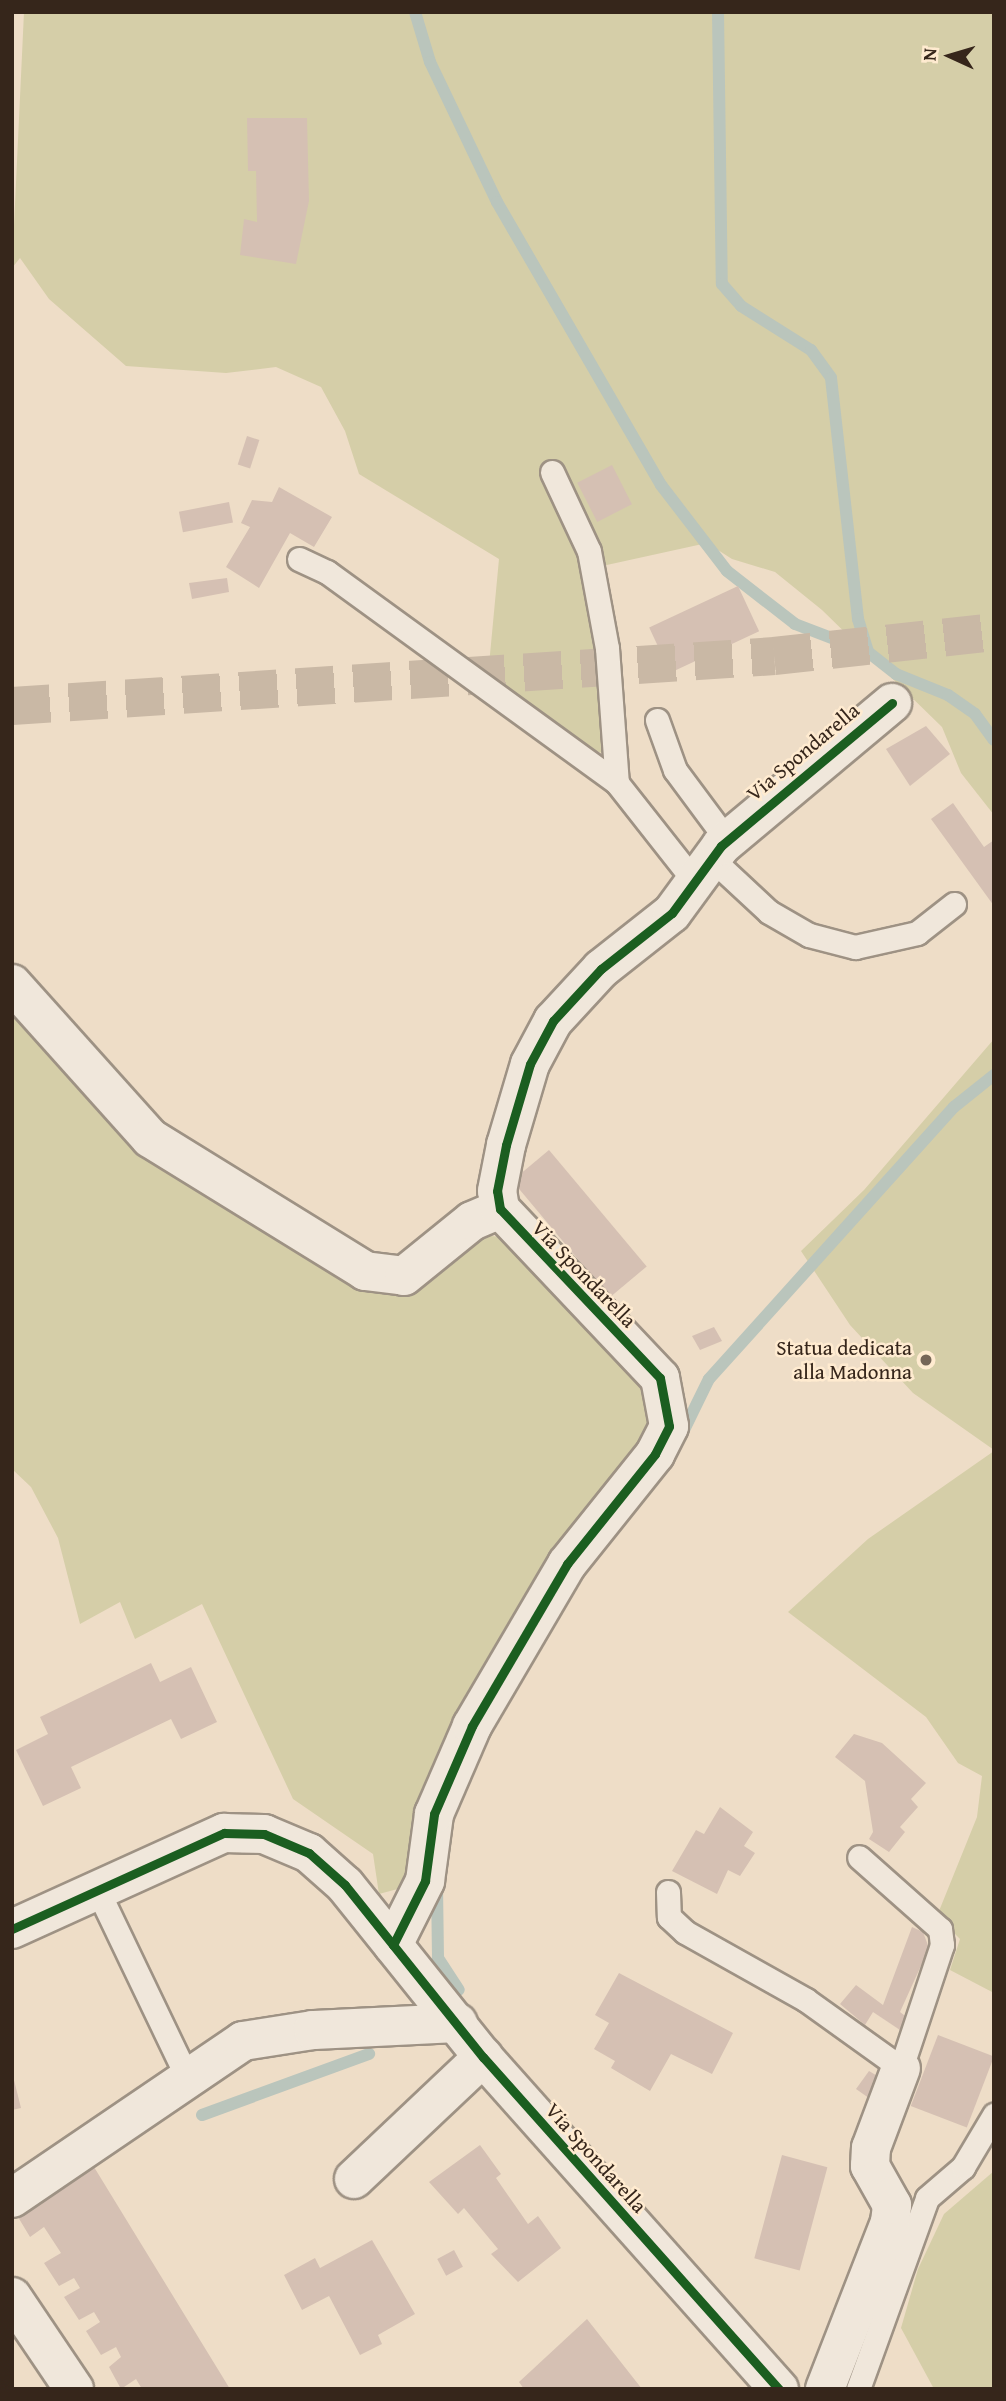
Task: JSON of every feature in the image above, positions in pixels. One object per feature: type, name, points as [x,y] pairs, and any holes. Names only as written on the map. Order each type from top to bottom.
[{"type":"street","name":"Via Spondarella","points":[[393,1945],[425,1881],[434,1814],[472,1726],[567,1564],[655,1454],[669,1426],[660,1378],[500,1209],[497,1191],[506,1145],[530,1064],[553,1021],[601,969],[672,913],[711,860],[892,703]]},
{"type":"street","points":[[12,984],[150,1138],[365,1271],[404,1276],[472,1221],[500,1209]]},
{"type":"street","name":"Via Spondarella","points":[[12,1929],[224,1833],[264,1834],[309,1853],[345,1885],[458,2022],[483,2057],[767,2384]]},
{"type":"street","points":[[12,2198],[243,2041],[313,2030],[458,2022]]},
{"type":"street","points":[[354,2179],[483,2057]]},
{"type":"street","points":[[825,2389],[890,2222],[892,2205],[870,2166],[871,2148],[901,2068]]},
{"type":"street","points":[[12,2297],[74,2389]]},
{"type":"lane","points":[[552,472],[589,551],[607,648],[617,783]]},
{"type":"lane","points":[[299,559],[327,572],[617,783],[711,860],[769,912],[809,935],[855,947],[917,933],[954,904]]},
{"type":"lane","points":[[657,720],[711,860]]},
{"type":"lane","points":[[668,1892],[669,1917],[685,1932],[806,2000],[901,2068],[942,1945],[940,1929],[859,1857]]},
{"type":"lane","points":[[97,1889],[187,2077]]},
{"type":"lane","points":[[858,2389],[927,2197],[963,2166],[994,2115]]},
{"type":"shaded area","points":[[24,12],[994,12],[994,815],[961,773],[942,727],[822,610],[775,572],[732,559],[707,543],[584,570],[607,749],[603,753],[591,750],[483,672],[489,665],[499,559],[359,474],[345,431],[321,387],[276,367],[226,373],[126,366],[49,299],[20,258],[12,268]]},
{"type":"shaded area","points":[[12,999],[58,1060],[353,1276],[477,1235],[504,1237],[639,1367],[654,1426],[405,1887],[379,1894],[373,1854],[293,1799],[202,1604],[135,1639],[120,1602],[80,1624],[58,1538],[31,1487],[12,1469]]},
{"type":"shaded area","points":[[994,1039],[994,1450],[913,1393],[850,1325],[801,1251],[864,1190]]},
{"type":"shaded area","points":[[994,1451],[994,1993],[950,1970],[960,1939],[937,1916],[977,1817],[982,1776],[958,1763],[926,1717],[788,1612],[868,1539]]},
{"type":"shaded area","points":[[994,2171],[994,2389],[934,2389],[901,2328],[918,2269],[944,2214]]},
{"type":"building","points":[[247,118],[307,118],[309,201],[296,264],[240,255],[244,219],[257,222],[256,171],[248,171]]},
{"type":"building","points":[[247,436],[259,440],[250,469],[238,465]]},
{"type":"building","points":[[612,465],[632,504],[597,522],[577,483]]},
{"type":"building","points":[[279,487],[332,517],[314,547],[290,533],[259,588],[226,567],[250,527],[241,523],[252,500],[272,502]]},
{"type":"building","points":[[229,502],[233,523],[183,532],[179,512]]},
{"type":"building","points":[[227,578],[229,592],[192,599],[189,583]]},
{"type":"building","points":[[738,586],[759,631],[670,673],[649,627]]},
{"type":"building","points":[[926,726],[950,754],[910,786],[886,749]]},
{"type":"building","points":[[953,803],[984,847],[994,840],[994,906],[931,819]]},
{"type":"building","points":[[549,1150],[647,1266],[610,1297],[512,1181]]},
{"type":"building","points":[[714,1327],[722,1341],[700,1350],[692,1336]]},
{"type":"building","points":[[151,1663],[160,1682],[191,1667],[217,1722],[181,1739],[171,1719],[71,1767],[81,1788],[43,1806],[16,1750],[48,1734],[40,1717]]},
{"type":"building","points":[[854,1734],[882,1743],[926,1783],[911,1799],[918,1807],[900,1827],[905,1832],[889,1852],[869,1839],[873,1832],[865,1781],[835,1757]]},
{"type":"building","points":[[720,1807],[753,1832],[744,1846],[755,1853],[740,1876],[728,1870],[717,1894],[672,1871],[696,1830],[704,1834]]},
{"type":"building","points":[[912,1927],[923,1932],[929,1948],[900,2012],[909,2019],[906,2034],[873,2012],[865,2025],[840,2004],[856,1985],[883,2005]]},
{"type":"building","points":[[619,1973],[733,2033],[712,2074],[671,2054],[650,2091],[611,2068],[615,2061],[594,2049],[609,2023],[595,2015]]},
{"type":"building","points":[[938,2035],[994,2056],[967,2127],[911,2106]]},
{"type":"building","points":[[869,2071],[884,2080],[876,2103],[856,2089]]},
{"type":"building","points":[[12,2072],[21,2108],[12,2110]]},
{"type":"building","points":[[480,2145],[501,2174],[496,2178],[528,2224],[538,2216],[561,2248],[518,2282],[491,2254],[498,2249],[464,2208],[458,2214],[429,2182]]},
{"type":"building","points":[[782,2155],[827,2167],[800,2271],[754,2258]]},
{"type":"building","points":[[94,2167],[230,2389],[142,2389],[136,2379],[121,2389],[109,2367],[121,2357],[116,2347],[101,2355],[86,2331],[100,2322],[94,2312],[79,2320],[64,2297],[80,2288],[74,2278],[59,2286],[44,2263],[61,2253],[44,2227],[30,2237],[15,2212]]},
{"type":"building","points":[[372,2240],[415,2314],[378,2335],[382,2344],[360,2355],[329,2296],[302,2310],[284,2275],[315,2258],[320,2268]]},
{"type":"building","points":[[454,2250],[463,2267],[446,2276],[437,2259]]},
{"type":"building","points":[[587,2319],[642,2389],[524,2389],[519,2382]]},
{"type":"waterway","points":[[415,12],[430,62],[497,202],[661,485],[727,571],[795,624],[868,652],[896,674],[948,695],[975,714],[994,740]]},
{"type":"waterway","points":[[718,12],[722,284],[741,306],[811,350],[831,378],[858,619],[868,652]]},
{"type":"waterway","points":[[682,1434],[709,1379],[954,1107],[994,1075]]},
{"type":"waterway","points":[[437,1886],[438,1958],[459,1990]]},
{"type":"waterway","points":[[202,2115],[369,2054]]},
{"type":"tunnel","points":[[12,706],[774,656],[994,632]]},
{"type":"cycle path","points":[[393,1945],[425,1881],[434,1814],[472,1726],[567,1564],[655,1454],[669,1426],[660,1378],[500,1209],[497,1191],[506,1145],[530,1064],[553,1021],[601,969],[672,913],[721,846],[892,703]]},
{"type":"cycle path","points":[[12,1929],[224,1833],[264,1834],[309,1853],[345,1885],[483,2057],[779,2389]]},
{"type":"place","name":"Statua dedicata alla Madonna","points":[[926,1360]]}]
